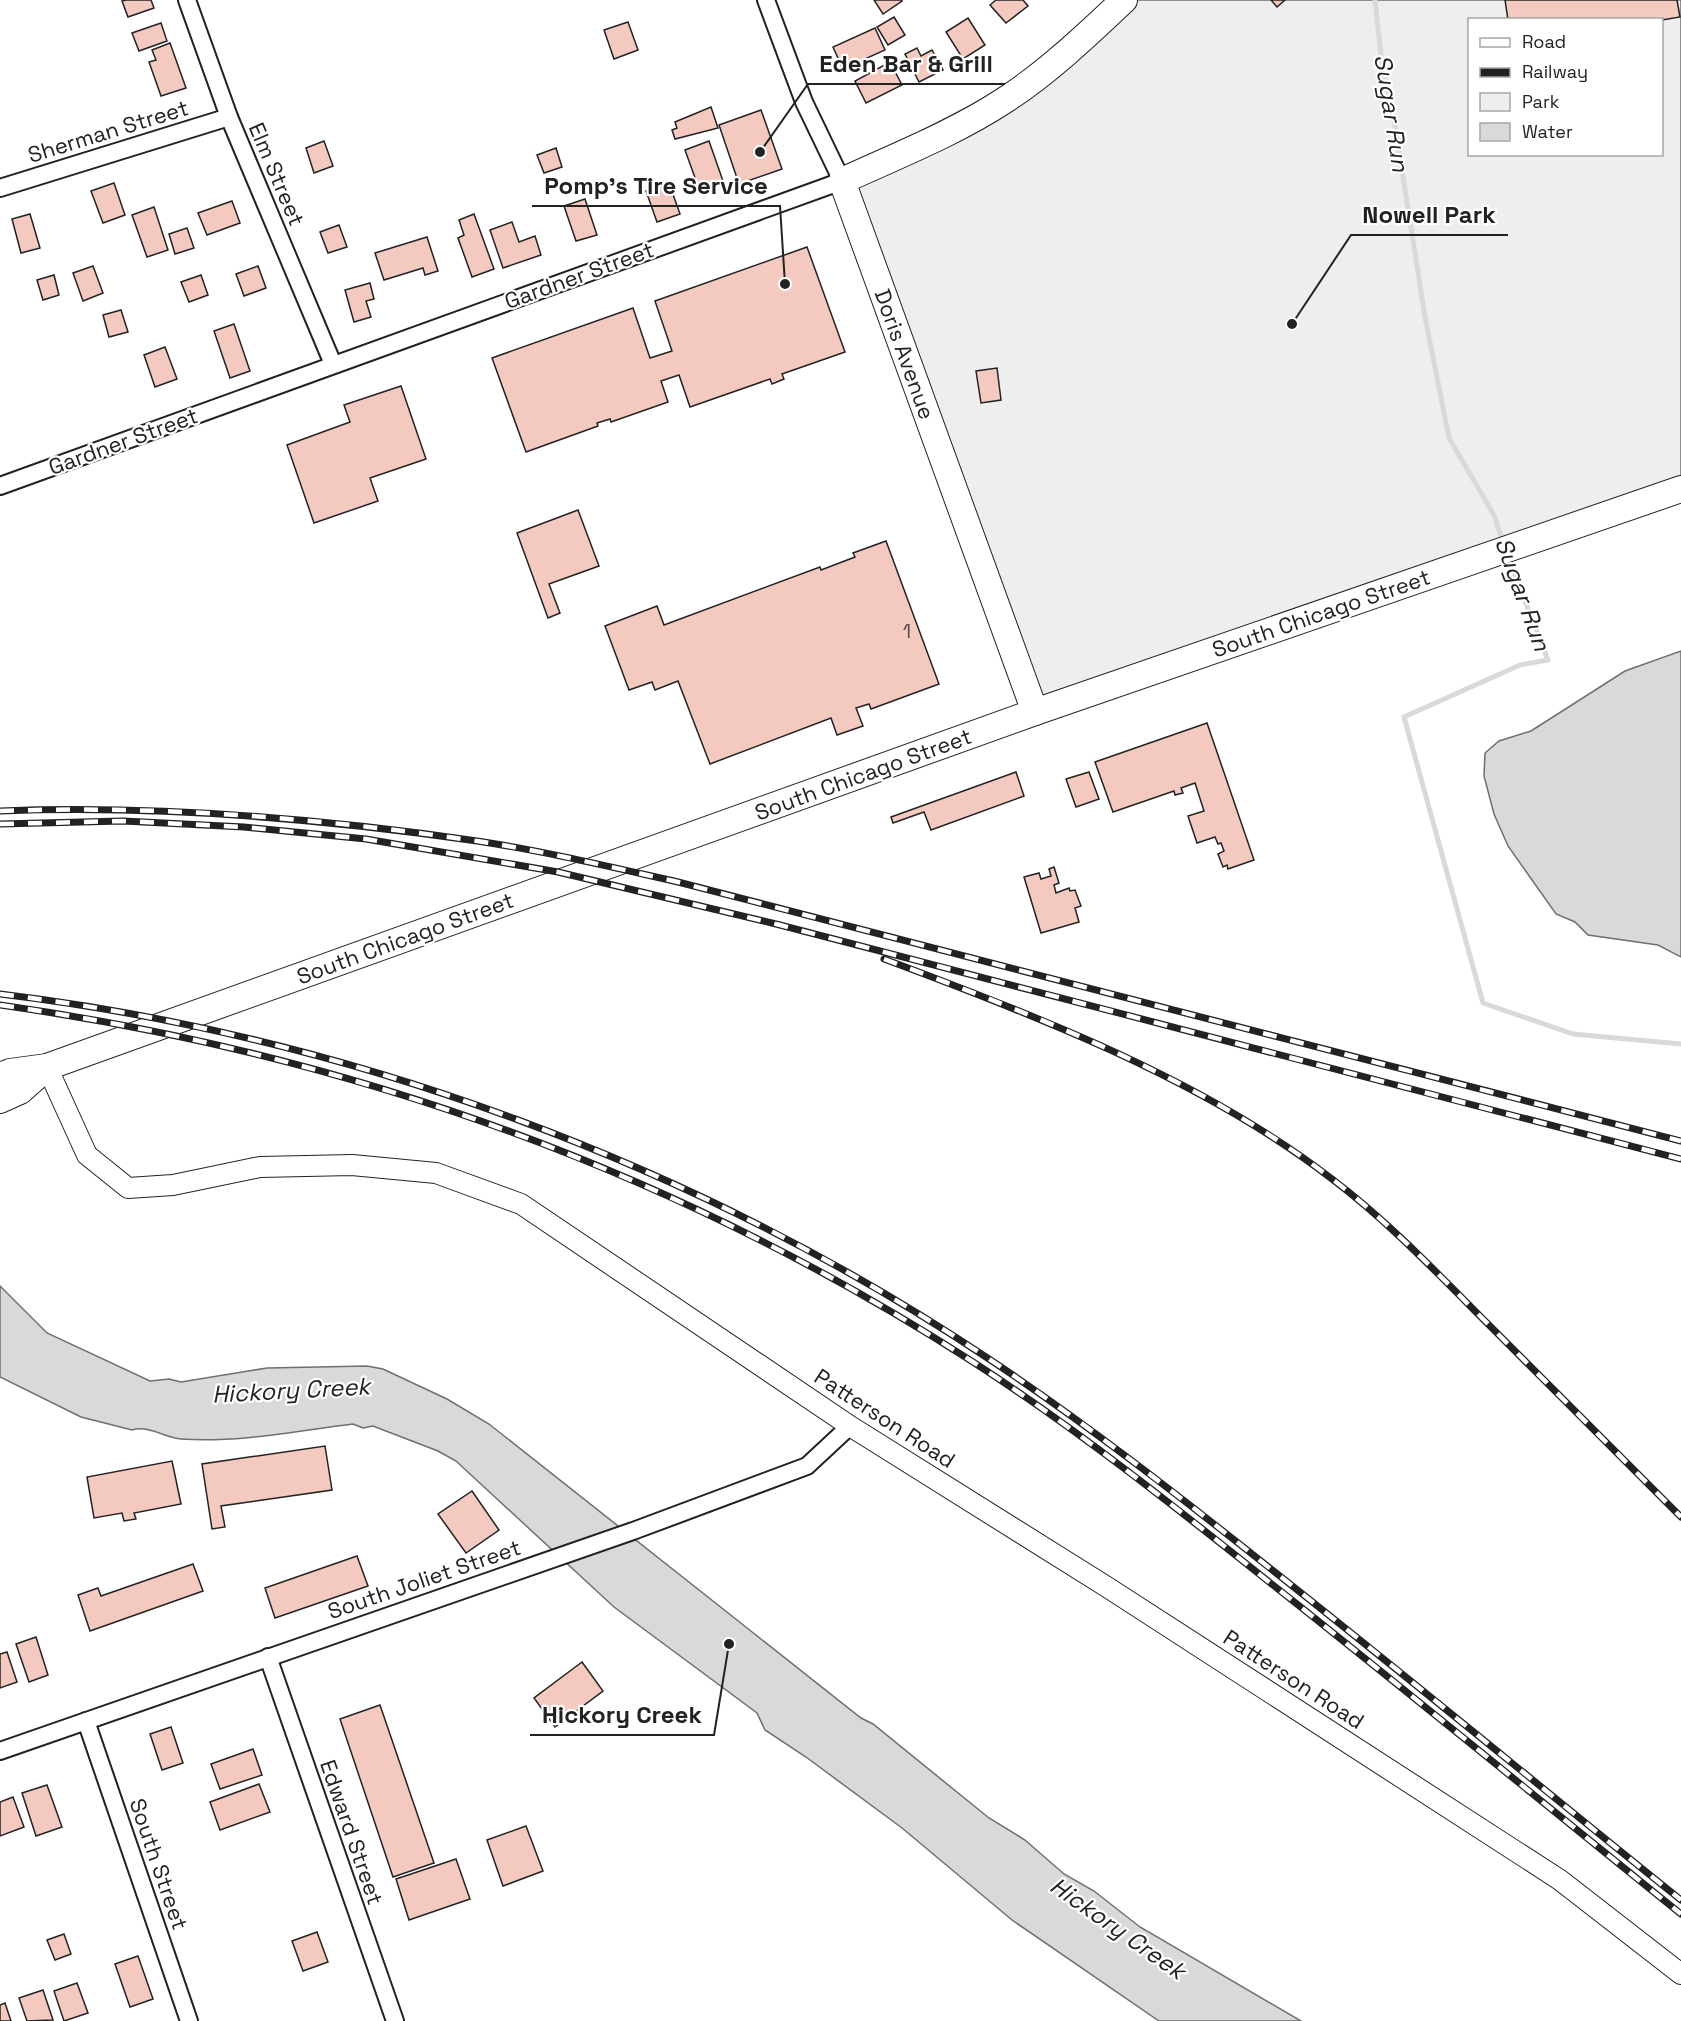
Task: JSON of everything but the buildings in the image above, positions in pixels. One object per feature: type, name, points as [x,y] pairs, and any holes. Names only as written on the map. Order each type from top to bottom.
[{"type":"main road","name":"Gardner Street","points":[[842,181],[925,143],[1005,100],[1083,39],[1124,0]]},
{"type":"main road","name":"Doris Avenue","points":[[842,181],[1035,712]]},
{"type":"main road","name":"South Chicago Street","points":[[0,1076],[10,1072],[47,1067],[1035,712],[1681,489]]},
{"type":"main road","name":"South Chicago Street","points":[[0,1100],[20,1091],[47,1067]]},
{"type":"street","name":"Elm Street","points":[[187,0],[229,117],[333,364]]},
{"type":"street","name":"Doris Avenue","points":[[766,0],[804,102],[842,181]]},
{"type":"street","name":"Sherman Street","points":[[0,188],[229,117]]},
{"type":"street","name":"Gardner Street","points":[[0,486],[842,181]]},
{"type":"street","name":"Patterson Road","points":[[47,1067],[87,1155],[128,1188],[173,1185],[260,1167],[352,1165],[436,1173],[520,1204],[850,1426],[1107,1587],[1560,1880],[1681,1974]]},
{"type":"street","name":"South Joliet Street","points":[[0,1751],[633,1531],[807,1466],[850,1426]]},
{"type":"street","name":"Edward Street","points":[[268,1657],[394,2021]]},
{"type":"street","name":"South Street","points":[[86,1721],[184,2019]]},
{"type":"green space","points":[[1107,0],[1681,0],[1681,479],[1040,701],[847,169],[1007,87]]},
{"type":"water","points":[[1681,651],[1681,957],[1658,945],[1588,935],[1575,922],[1556,914],[1508,846],[1494,814],[1484,776],[1485,753],[1499,741],[1531,731],[1625,671]]},
{"type":"water","points":[[0,1286],[47,1333],[150,1381],[169,1379],[181,1382],[267,1368],[367,1366],[383,1369],[447,1399],[489,1424],[861,1718],[873,1724],[989,1818],[1025,1840],[1064,1874],[1094,1891],[1140,1927],[1301,2021],[1159,2021],[1012,1920],[902,1828],[806,1757],[765,1730],[757,1713],[614,1607],[456,1461],[438,1451],[373,1426],[363,1428],[353,1424],[246,1438],[202,1440],[175,1438],[151,1430],[132,1430],[81,1417],[0,1377]]},
{"type":"waterway","name":"Sugar Run","points":[[1375,0],[1382,64],[1394,119],[1425,317],[1449,438],[1494,515],[1503,542]]},
{"type":"waterway","name":"Sugar Run","points":[[1508,557],[1548,660],[1520,665],[1404,717],[1483,1003],[1573,1034],[1681,1044]]},
{"type":"railway","points":[[0,811],[120,810],[239,815],[417,833],[552,854],[678,882],[1681,1141]]},
{"type":"railway","points":[[0,824],[123,821],[244,827],[366,839],[558,872],[780,925],[1681,1159]]},
{"type":"railway","points":[[884,959],[1000,1003],[1117,1053],[1174,1081],[1282,1143],[1353,1196],[1432,1267],[1681,1517]]},
{"type":"railway","points":[[0,994],[131,1014],[261,1041],[389,1077],[516,1119],[640,1169],[760,1226],[877,1289],[989,1359],[1097,1435],[1323,1610],[1681,1900]]},
{"type":"railway","points":[[0,1005],[130,1027],[258,1055],[383,1089],[506,1130],[627,1178],[745,1233],[860,1294],[1013,1388],[1128,1472],[1329,1629],[1681,1914]]},
{"type":"place","name":"Eden Bar & Grill","points":[[760,152]]},
{"type":"place","name":"Pomp's Tire Service","points":[[785,284]]},
{"type":"place","name":"Nowell Park","points":[[1292,324]]},
{"type":"place","name":"Hickory Creek","points":[[729,1644]]}]
